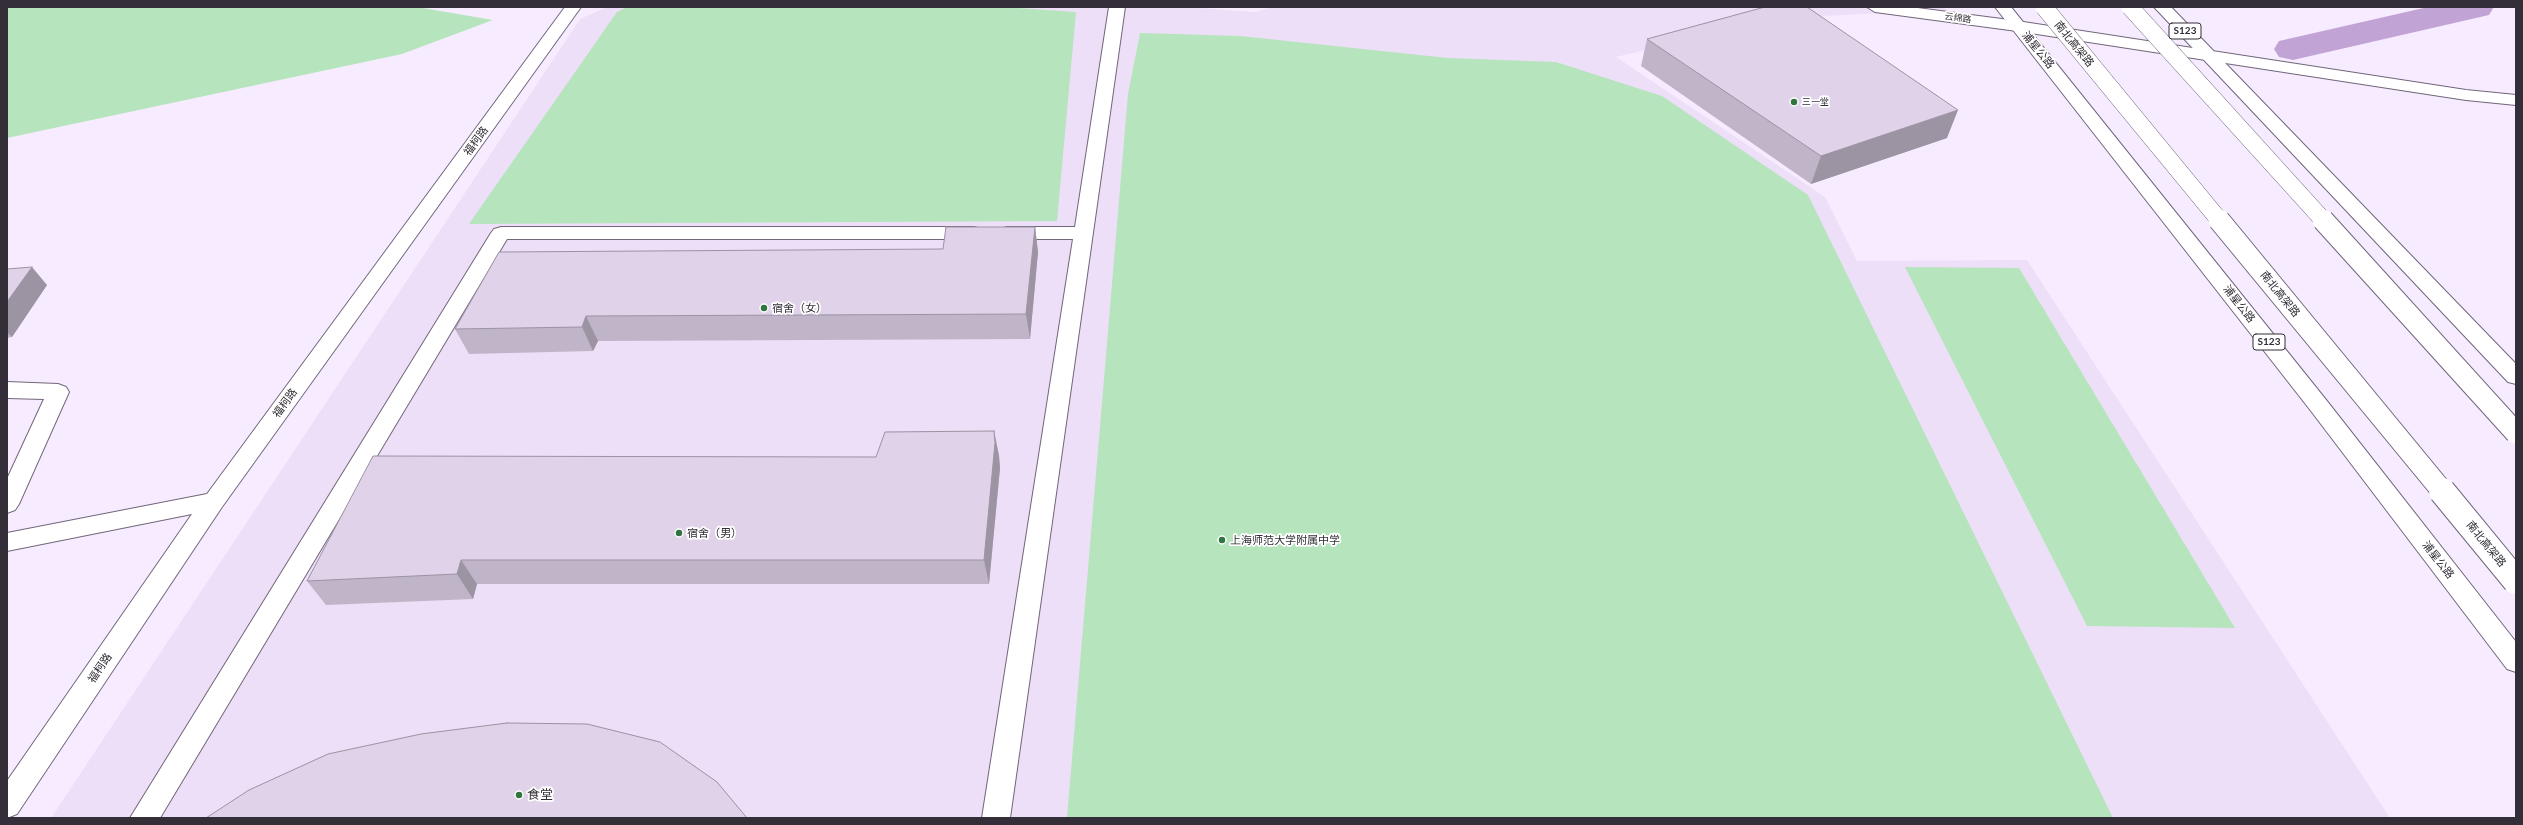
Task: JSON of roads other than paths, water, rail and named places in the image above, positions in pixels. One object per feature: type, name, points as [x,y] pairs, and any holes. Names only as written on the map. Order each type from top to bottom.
[{"type":"main road","name":"福柯路","points":[[7,805],[214,501],[573,7]]},
{"type":"main road","points":[[996,818],[1117,7]]},
{"type":"main road","name":"云绵路","points":[[1875,7],[2018,26],[2466,95],[2516,100]]},
{"type":"main road","name":"浦星公路","points":[[2003,7],[2319,406],[2516,661]]},
{"type":"main road","name":"南北高架路","points":[[2044,7],[2516,581]]},
{"type":"main road","points":[[2130,7],[2516,433]]},
{"type":"main road","name":"S123","points":[[2162,7],[2516,377]]},
{"type":"main road","points":[[144,818],[501,233],[1083,233]]},
{"type":"main road","points":[[7,390],[58,392],[7,504]]},
{"type":"main road","points":[[7,542],[214,501]]},
{"type":"waterway","points":[[2293,49],[2476,7]]},
{"type":"place","name":"三一堂","points":[[1794,102]]},
{"type":"place","name":"宿舍（女）","points":[[764,308]]},
{"type":"place","name":"宿舍（男）","points":[[679,533]]},
{"type":"place","name":"上海师范大学附属中学","points":[[1222,540]]},
{"type":"place","name":"食堂","points":[[519,795]]}]
